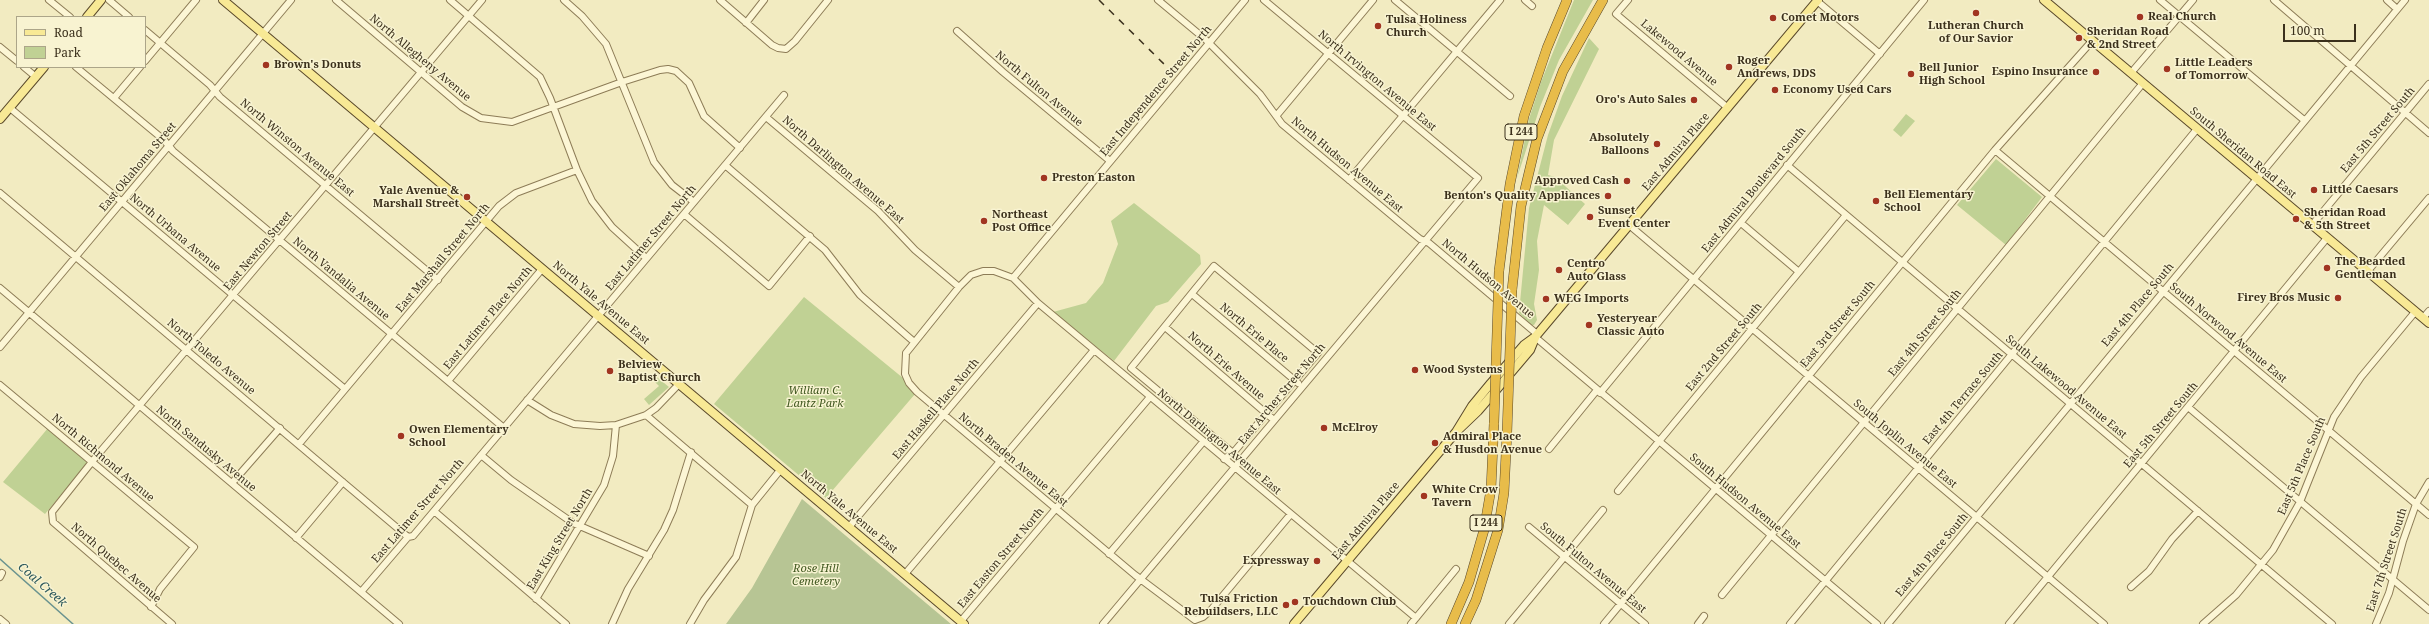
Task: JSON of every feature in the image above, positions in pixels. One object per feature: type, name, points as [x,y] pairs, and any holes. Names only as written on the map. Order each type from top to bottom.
[{"type":"highway","name":"I 244","points":[[1451,622],[1469,582],[1484,530],[1491,489],[1499,271],[1510,184],[1524,116],[1547,48],[1568,0]]},
{"type":"highway","name":"I 244","points":[[1465,624],[1486,571],[1498,530],[1504,493],[1512,290],[1521,206],[1537,139],[1563,71],[1603,0]]},
{"type":"main road","points":[[88,16],[101,0]]},
{"type":"main road","name":"North Yale Avenue East","points":[[223,0],[962,623]]},
{"type":"main road","name":"South Sheridan Road East","points":[[2044,0],[2426,321]]},
{"type":"main road","name":"East Admiral Place","points":[[1294,624],[1456,432],[1478,411],[1506,379],[1530,350],[1536,336],[1818,1]]},
{"type":"main road","points":[[0,119],[43,68]]},
{"type":"street","points":[[49,0],[69,16]]},
{"type":"street","points":[[109,0],[128,16]]},
{"type":"street","points":[[146,60],[196,0]]},
{"type":"street","name":"East Oklahoma Street","points":[[0,347],[291,0]]},
{"type":"street","name":"North Allegheny Avenue","points":[[336,0],[462,107],[481,118],[512,122],[622,82],[660,70],[676,71],[691,86],[700,108],[710,122],[740,148]]},
{"type":"street","points":[[450,0],[536,74],[544,84],[577,170],[597,210],[612,227],[646,258]]},
{"type":"street","name":"East Newton Street","points":[[51,515],[53,509],[92,462],[234,296],[482,0]]},
{"type":"street","points":[[564,0],[582,16],[606,44],[654,162],[672,185],[694,202]]},
{"type":"street","points":[[720,0],[772,45],[778,48],[790,47],[828,0]]},
{"type":"street","points":[[746,23],[764,0]]},
{"type":"street","name":"North Hudson Avenue East","points":[[1158,0],[1209,43],[1260,94],[1277,115],[1282,124],[1348,180],[1424,241]]},
{"type":"street","name":"East Independence Street North","points":[[1013,278],[1245,0]]},
{"type":"street","name":"North Irvington Avenue East","points":[[1264,0],[1478,178]]},
{"type":"street","points":[[1277,115],[1373,0]]},
{"type":"street","points":[[1395,0],[1510,96]]},
{"type":"street","points":[[1348,180],[1500,0]]},
{"type":"street","points":[[1525,0],[1532,6]]},
{"type":"street","name":"Lakewood Avenue","points":[[1628,0],[1616,14],[1728,108]]},
{"type":"street","name":"East Admiral Boulevard South","points":[[1549,449],[1741,223],[1787,165],[1924,0]]},
{"type":"street","points":[[2160,0],[2304,120]]},
{"type":"street","points":[[2131,73],[2193,0]]},
{"type":"street","points":[[2274,0],[2429,133]]},
{"type":"street","points":[[2387,0],[2397,9]]},
{"type":"street","name":"East 4th Place South","points":[[1888,624],[2162,291],[2405,0]]},
{"type":"street","points":[[1818,1],[1880,54]]},
{"type":"street","name":"North Fulton Avenue","points":[[957,30],[1003,72],[1110,161]]},
{"type":"street","name":"North Winston Avenue East","points":[[146,31],[438,280]]},
{"type":"street","name":"East 3rd Street South","points":[[1604,624],[1995,150],[2092,41]]},
{"type":"street","points":[[0,47],[16,60]]},
{"type":"street","points":[[25,68],[36,77]]},
{"type":"street","name":"North Vandalia Avenue","points":[[77,68],[391,335],[504,428]]},
{"type":"street","points":[[114,98],[139,68]]},
{"type":"street","name":"East 4th Street South","points":[[1722,595],[2142,83]]},
{"type":"street","name":"East 5th Street South","points":[[2312,225],[2429,84]]},
{"type":"street","name":"East Latimer Street North","points":[[362,592],[408,537],[413,536],[784,95]]},
{"type":"street","name":"North Urbana Avenue","points":[[10,108],[345,389]]},
{"type":"street","name":"North Darlington Avenue East","points":[[766,117],[878,211],[915,250],[959,286]]},
{"type":"street","name":"East 4th Terrace South","points":[[1790,624],[2197,129]]},
{"type":"street","name":"South Norwood Avenue East","points":[[1995,150],[2429,515]]},
{"type":"street","points":[[725,165],[826,250],[860,295],[914,341],[959,286],[971,276],[983,271],[994,271],[1013,278]]},
{"type":"street","name":"South Lakewood Avenue East","points":[[1787,165],[2332,624]]},
{"type":"street","name":"East Marshall Street North","points":[[300,444],[499,206],[516,193],[577,170]]},
{"type":"street","name":"East Archer Street North","points":[[1103,624],[1478,178]]},
{"type":"street","name":"North Toledo Avenue","points":[[0,193],[300,444],[408,537]]},
{"type":"street","points":[[2367,272],[2429,198]]},
{"type":"street","points":[[684,214],[769,286],[810,236]]},
{"type":"street","name":"East 2nd Street South","points":[[1618,491],[1846,215]]},
{"type":"street","points":[[1741,223],[1799,272]]},
{"type":"street","name":"South Joplin Avenue East","points":[[1629,225],[2104,624]]},
{"type":"street","name":"East 5th Street South","points":[[2009,624],[2327,238]]},
{"type":"street","name":"North Hudson Avenue","points":[[1424,241],[1536,336]]},
{"type":"street","name":"East Archer Street North","points":[[1192,294],[1214,266],[1318,353],[1233,453],[1224,459]]},
{"type":"street","name":"East Latimer Place North","points":[[448,381],[542,269]]},
{"type":"street","name":"North Darlington Avenue East","points":[[1013,278],[1038,303],[1346,562],[1416,618]]},
{"type":"street","name":"North Sandusky Avenue","points":[[0,288],[399,624]]},
{"type":"street","points":[[1165,327],[1192,294]]},
{"type":"street","name":"North Erie Place","points":[[1192,294],[1303,386]]},
{"type":"street","name":"East Haskell Place North","points":[[849,527],[1038,303]]},
{"type":"street","points":[[2426,321],[2429,311]]},
{"type":"street","name":"East 5th Place South","points":[[2203,624],[2236,595],[2262,565],[2300,502],[2334,417],[2361,377],[2415,312]]},
{"type":"street","name":"North Darlington Avenue East","points":[[1165,327],[1131,368],[1233,453]]},
{"type":"street","name":"North Erie Avenue","points":[[1165,327],[1274,420]]},
{"type":"street","points":[[1536,336],[1598,391]]},
{"type":"street","name":"North Braden Avenue East","points":[[914,341],[907,349],[904,361],[907,379],[917,392],[1109,554],[1191,618],[1198,620],[1214,607],[1290,515]]},
{"type":"street","points":[[905,574],[1094,350]]},
{"type":"street","name":"North Richmond Avenue","points":[[0,384],[194,547],[160,589],[151,606]]},
{"type":"street","points":[[527,400],[551,415],[574,424],[600,426],[616,424],[646,415],[664,400],[679,384]]},
{"type":"street","name":"South Hudson Avenue East","points":[[1598,391],[1877,624]]},
{"type":"street","name":"East Easton Street North","points":[[962,623],[1055,509],[1150,397]]},
{"type":"street","points":[[2188,407],[2429,610]]},
{"type":"street","points":[[646,415],[752,504]]},
{"type":"street","name":"East King Street North","points":[[536,599],[597,500],[609,471],[616,424]]},
{"type":"street","points":[[232,483],[280,428]]},
{"type":"street","points":[[1109,554],[1203,442]]},
{"type":"street","points":[[612,624],[628,589],[649,556],[673,510],[691,452]]},
{"type":"street","points":[[481,455],[511,480],[580,527],[649,556]]},
{"type":"street","points":[[690,624],[704,600],[736,557],[752,504],[781,469]]},
{"type":"street","points":[[296,538],[343,482]]},
{"type":"street","name":"East 7th Street South","points":[[2376,624],[2393,580],[2403,542],[2416,504],[2429,482]]},
{"type":"street","points":[[1509,624],[1603,510]]},
{"type":"street","points":[[434,511],[566,624]]},
{"type":"street","points":[[2131,587],[2149,571],[2172,539],[2198,512]]},
{"type":"street","name":"North Quebec Avenue","points":[[51,515],[53,522],[172,624]]},
{"type":"street","name":"South Fulton Avenue East","points":[[1529,527],[1645,624]]},
{"type":"street","points":[[1411,624],[1456,569]]},
{"type":"street","points":[[1698,624],[1704,616]]},
{"type":"street","points":[[0,619],[6,624]]},
{"type":"green space","points":[[1574,0],[1593,0],[1559,60],[1540,107],[1517,178],[1529,119],[1541,82]]},
{"type":"green space","points":[[1589,38],[1599,49],[1554,140],[1548,175],[1555,177],[1585,204],[1568,225],[1544,205],[1537,241],[1539,270],[1534,304],[1537,320],[1534,325],[1531,325],[1519,313],[1529,208],[1548,135],[1562,96]]},
{"type":"green space","points":[[1906,114],[1915,121],[1901,137],[1893,130]]},
{"type":"green space","points":[[1996,159],[2042,197],[2006,245],[1957,205]]},
{"type":"green space","points":[[1134,203],[1200,255],[1201,264],[1168,302],[1156,306],[1114,361],[1053,312],[1086,303],[1103,283],[1118,244],[1111,221]]},
{"type":"green space","name":"William C. Lantz Park","points":[[804,297],[903,378],[915,394],[826,498],[714,404]]},
{"type":"green space","points":[[653,374],[669,387],[649,405],[644,399],[659,386],[652,379]]},
{"type":"green space","points":[[48,428],[88,463],[45,514],[3,482]]},
{"type":"green space","name":"Rose Hill Cemetery","points":[[802,499],[951,624],[726,624],[752,588]]},
{"type":"waterway","name":"Coal Creek","points":[[0,559],[73,624]]},
{"type":"railway","points":[[1099,0],[1166,66]]},
{"type":"place","name":"Lutheran Church of Our Savior","points":[[1976,13]]},
{"type":"place","name":"Real Church","points":[[2140,17]]},
{"type":"place","name":"Comet Motors","points":[[1773,18]]},
{"type":"place","name":"Tulsa Holiness Church","points":[[1378,26]]},
{"type":"place","name":"Sheridan Road & 2nd Street","points":[[2079,38]]},
{"type":"place","name":"Brown's Donuts","points":[[266,65]]},
{"type":"place","name":"Roger Andrews, DDS","points":[[1729,67]]},
{"type":"place","name":"Little Leaders of Tomorrow","points":[[2167,69]]},
{"type":"place","name":"Espino Insurance","points":[[2096,72]]},
{"type":"place","name":"Bell Junior High School","points":[[1911,74]]},
{"type":"place","name":"Economy Used Cars","points":[[1775,90]]},
{"type":"place","name":"Oro's Auto Sales","points":[[1694,100]]},
{"type":"place","name":"Absolutely Balloons","points":[[1657,144]]},
{"type":"place","name":"Preston Easton","points":[[1044,178]]},
{"type":"place","name":"Approved Cash","points":[[1627,181]]},
{"type":"place","name":"Little Caesars","points":[[2314,190]]},
{"type":"place","name":"Benton's Quality Appliances","points":[[1608,196]]},
{"type":"place","name":"Yale Avenue & Marshall Street","points":[[467,197]]},
{"type":"place","name":"Bell Elementary School","points":[[1876,201]]},
{"type":"place","name":"Sunset Event Center","points":[[1590,217]]},
{"type":"place","name":"Sheridan Road & 5th Street","points":[[2296,219]]},
{"type":"place","name":"Northeast Post Office","points":[[984,221]]},
{"type":"place","name":"The Bearded Gentleman","points":[[2327,268]]},
{"type":"place","name":"Centro Auto Glass","points":[[1559,270]]},
{"type":"place","name":"Firey Bros Music","points":[[2338,298]]},
{"type":"place","name":"WEG Imports","points":[[1546,299]]},
{"type":"place","name":"Yesteryear Classic Auto","points":[[1589,325]]},
{"type":"place","name":"Wood Systems","points":[[1415,370]]},
{"type":"place","name":"Belview Baptist Church","points":[[610,371]]},
{"type":"place","name":"McElroy","points":[[1324,428]]},
{"type":"place","name":"Owen Elementary School","points":[[401,436]]},
{"type":"place","name":"Admiral Place & Husdon Avenue","points":[[1435,443]]},
{"type":"place","name":"White Crow Tavern","points":[[1424,496]]},
{"type":"place","name":"Expressway","points":[[1317,561]]},
{"type":"place","name":"Touchdown Club","points":[[1295,602]]},
{"type":"place","name":"Tulsa Friction Rebuildsers, LLC","points":[[1286,605]]}]
